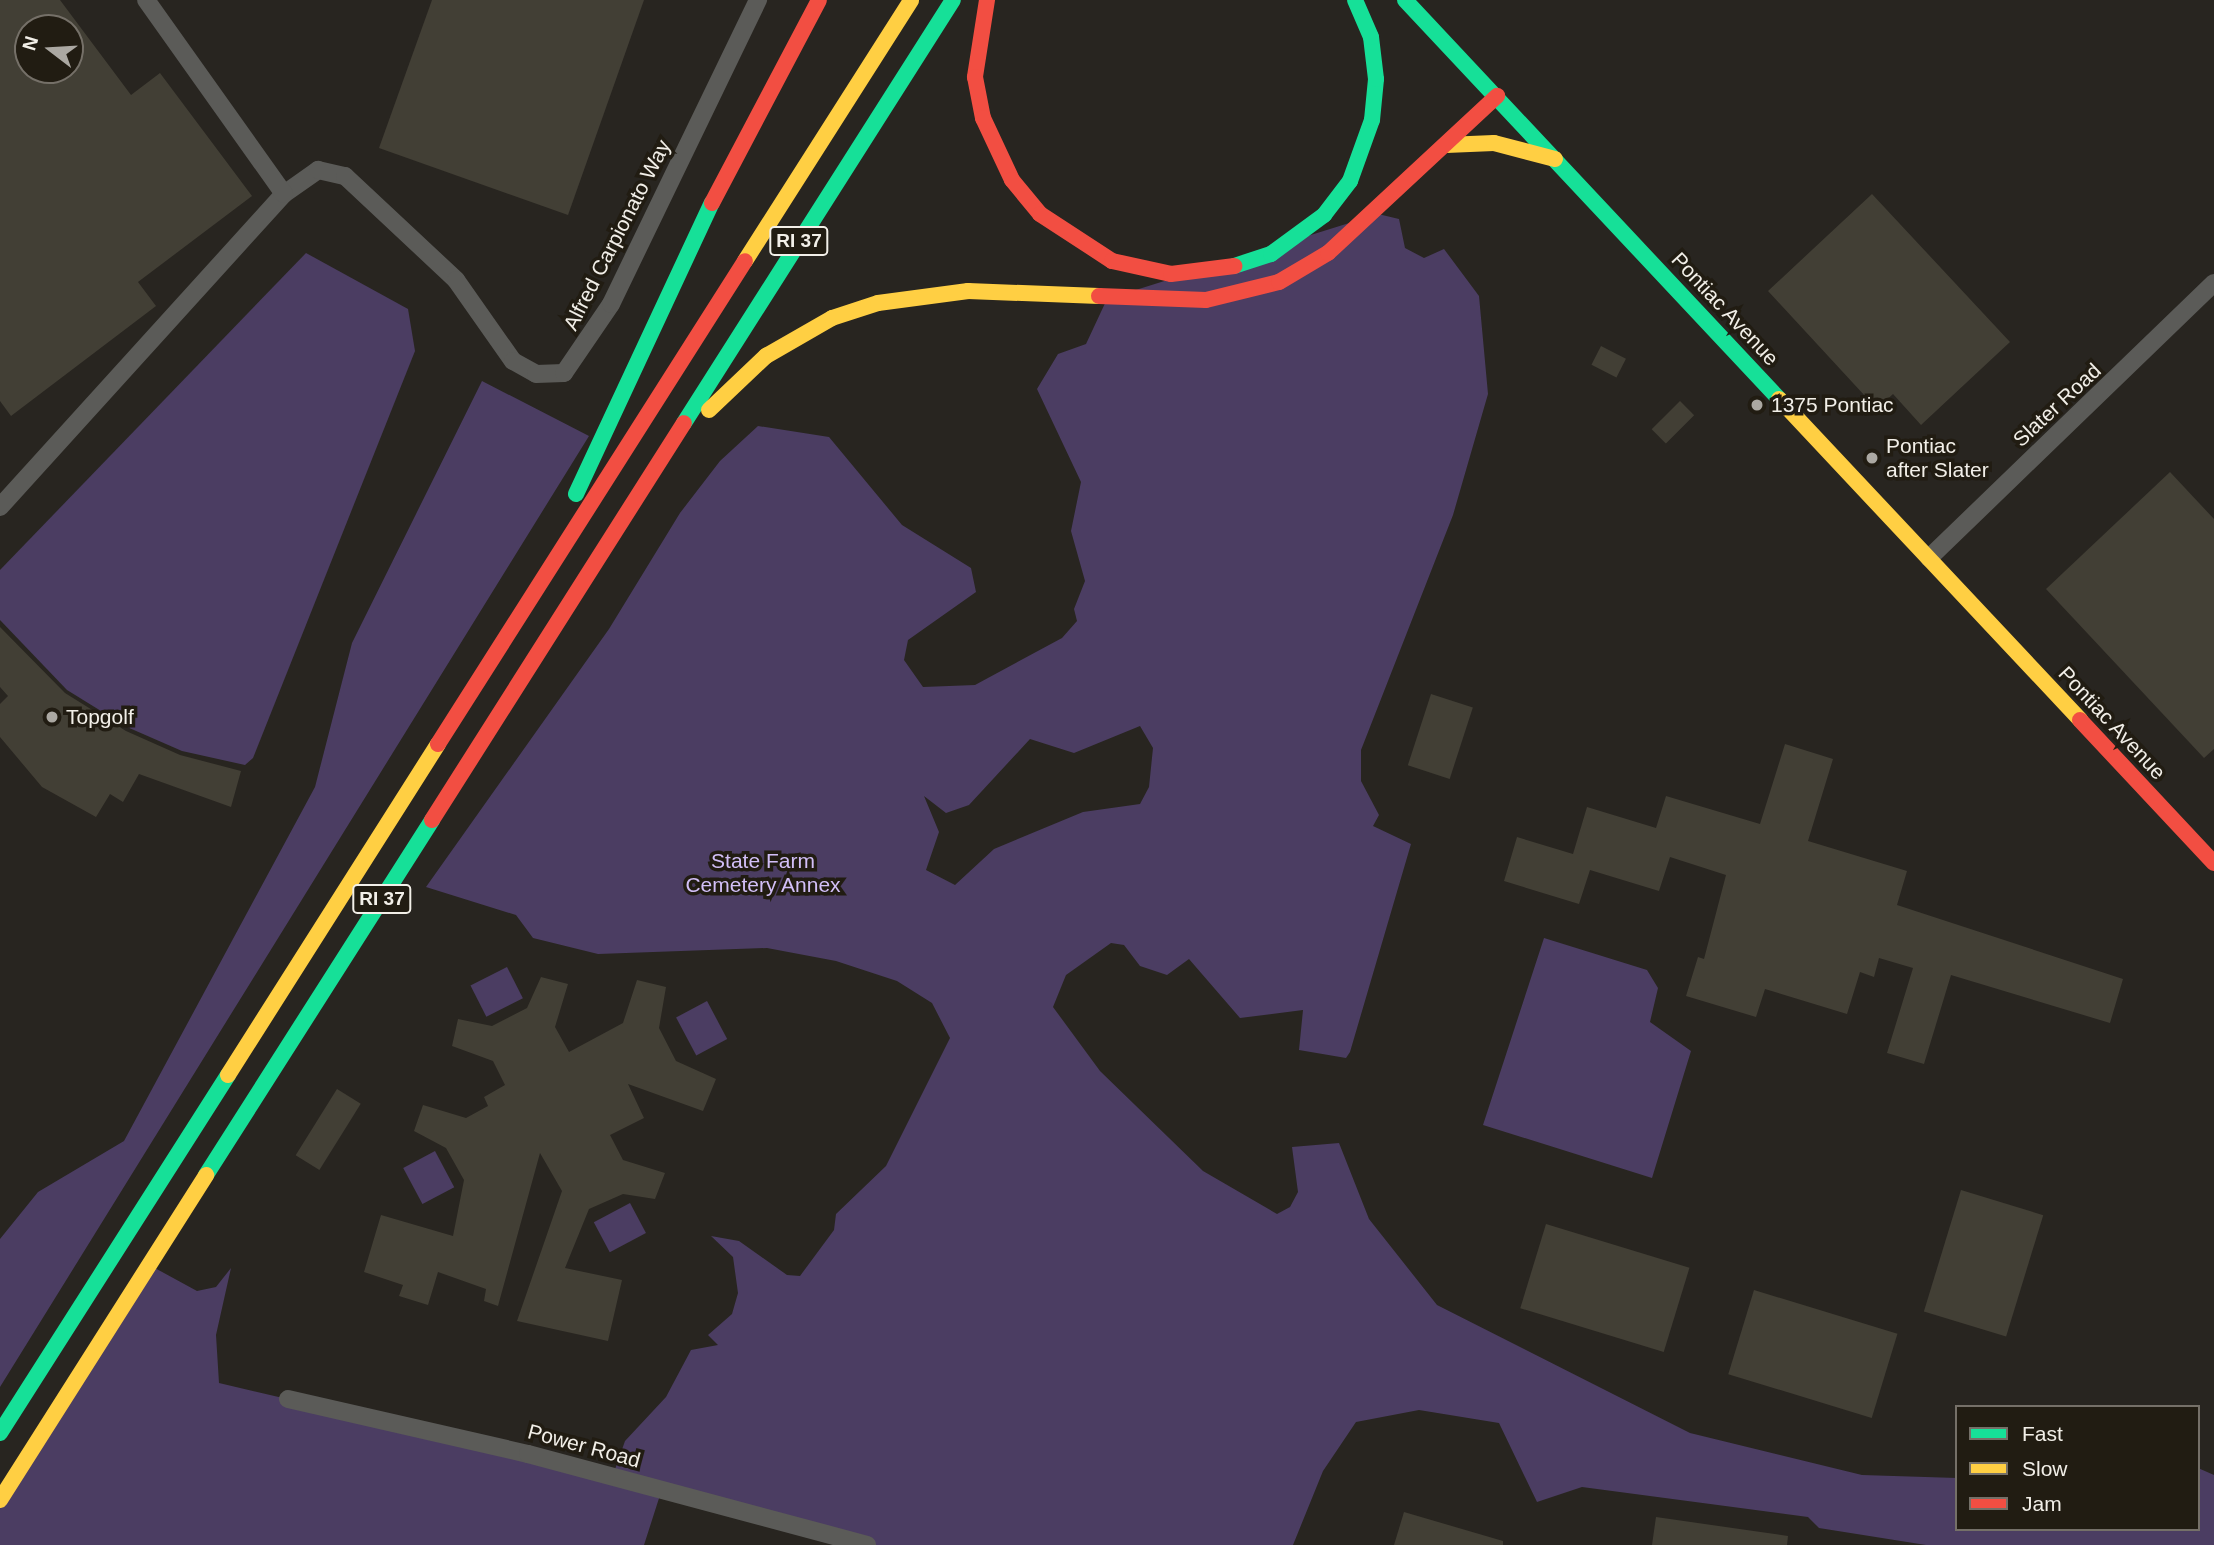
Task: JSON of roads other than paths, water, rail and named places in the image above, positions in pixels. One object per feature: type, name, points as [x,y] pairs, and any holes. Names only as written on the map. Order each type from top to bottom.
[{"type":"main road","points":[[473,691],[579,488],[686,253],[819,0]]},
{"type":"main road","name":"RI 37","points":[[0,1433],[911,0]]},
{"type":"main road","name":"RI 37","points":[[0,1500],[953,0]]},
{"type":"main road","points":[[987,0],[975,77],[983,118],[1012,180],[1040,214],[1096,254],[1181,274],[1233,268],[1271,254],[1308,229],[1350,181],[1372,120],[1376,79],[1371,37],[1356,0]]},
{"type":"main road","name":"Pontiac Avenue","points":[[1405,0],[2214,863]]},
{"type":"main road","points":[[646,483],[737,380],[832,318],[944,292],[1180,300],[1261,289],[1328,253],[1497,96]]},
{"type":"main road","points":[[1446,145],[1494,144],[1555,159]]},
{"type":"main road","points":[[0,1424],[28,1390]]},
{"type":"main road","points":[[0,1511],[19,1471]]},
{"type":"street","points":[[0,507],[285,194],[146,0]]},
{"type":"street","name":"Alfred Carpionato Way","points":[[285,194],[312,172],[345,176],[456,280],[513,361],[536,374],[564,373],[607,313],[758,0]]},
{"type":"street","name":"Slater Road","points":[[1929,558],[2214,282]]},
{"type":"street","name":"Power Road","points":[[288,1399],[528,1454],[867,1545]]},
{"type":"place","name":"1375 Pontiac","points":[[1757,405]]},
{"type":"place","name":"Pontiac after Slater","points":[[1872,458]]},
{"type":"place","name":"Topgolf","points":[[52,717]]},
{"type":"park label","name":"State Farm Cemetery Annex","points":[[763,873]]}]
